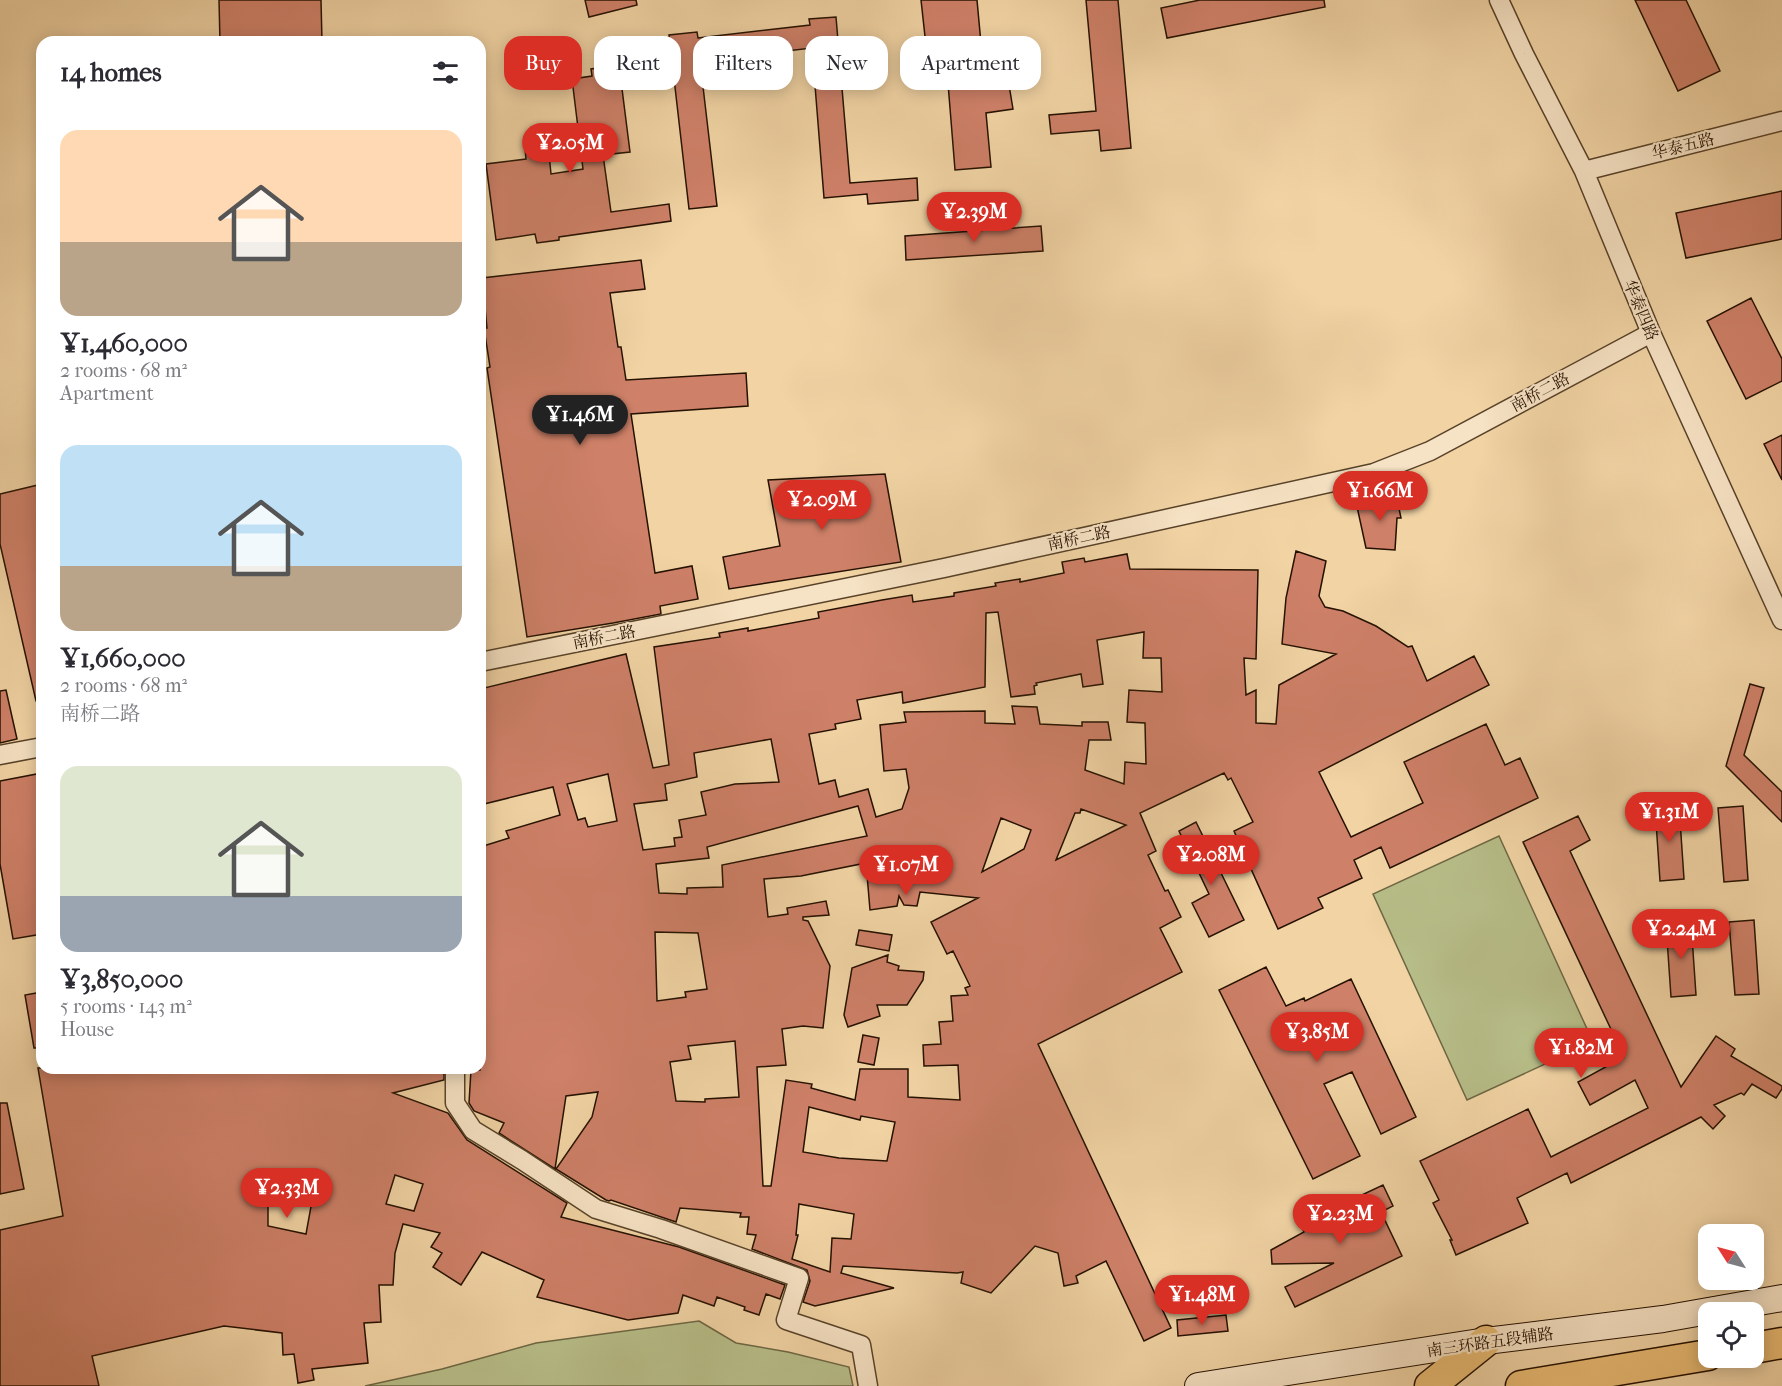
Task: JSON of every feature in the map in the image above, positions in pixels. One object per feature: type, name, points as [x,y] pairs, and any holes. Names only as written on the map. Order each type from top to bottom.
[{"type":"highway","points":[[1430,1386],[1486,1341]]},
{"type":"highway","points":[[1764,1346],[1782,1343]]},
{"type":"highway","points":[[1521,1386],[1698,1357]]},
{"type":"main road","name":"南三环路五段辅路","points":[[1198,1386],[1486,1341],[1663,1319],[1782,1298]]},
{"type":"street","name":"华泰四路","points":[[1499,0],[1584,171],[1651,333],[1774,589],[1782,620]]},
{"type":"street","name":"华泰五路","points":[[1584,171],[1782,121]]},
{"type":"street","name":"南桥二路","points":[[486,661],[944,568],[1374,473],[1430,451],[1651,333]]},
{"type":"street","points":[[0,754],[36,748]]},
{"type":"street","points":[[455,1074],[455,1103],[473,1130],[596,1209],[661,1229],[799,1278],[786,1320],[861,1345],[868,1386]]},
{"type":"green space","points":[[1499,836],[1593,1042],[1467,1100],[1373,894]]},
{"type":"green space","points":[[699,1321],[736,1343],[788,1352],[849,1367],[853,1386],[365,1386],[442,1369],[536,1343]]},
{"type":"building","points":[[219,0],[321,0],[322,36],[220,36]]},
{"type":"building","points":[[585,0],[636,0],[637,5],[589,17]]},
{"type":"building","points":[[921,0],[977,0],[980,36],[925,36]]},
{"type":"building","points":[[1086,0],[1118,0],[1131,148],[1101,151],[1099,130],[1051,134],[1049,115],[1096,111]]},
{"type":"building","points":[[1200,0],[1324,0],[1325,7],[1167,38],[1161,8]]},
{"type":"building","points":[[1635,0],[1686,0],[1720,71],[1678,91]]},
{"type":"building","points":[[836,17],[838,36],[805,36],[805,49],[793,50],[793,36],[715,36],[810,25],[809,19]]},
{"type":"building","points":[[697,32],[698,36],[693,36],[693,90],[703,90],[717,206],[689,209],[675,90],[681,90],[681,36],[669,35]]},
{"type":"building","points":[[591,69],[594,69],[594,90],[622,90],[630,152],[603,155],[611,212],[669,204],[671,221],[559,237],[559,240],[537,243],[535,234],[496,240],[486,164],[526,159],[524,137],[547,134],[551,174],[583,169],[573,90],[582,90],[582,78],[592,76]]},
{"type":"building","points":[[815,90],[842,90],[850,183],[917,178],[918,200],[868,204],[867,194],[824,198]]},
{"type":"building","points":[[949,90],[1010,90],[1013,109],[986,113],[991,167],[955,170]]},
{"type":"building","points":[[1782,191],[1782,239],[1686,258],[1676,213]]},
{"type":"building","points":[[1041,226],[1043,251],[906,260],[905,236]]},
{"type":"building","points":[[641,260],[645,289],[610,293],[618,347],[621,347],[626,380],[746,373],[748,406],[631,414],[655,573],[692,566],[698,599],[660,606],[661,614],[527,637],[487,368],[490,367],[486,341],[486,278]]},
{"type":"building","points":[[1751,298],[1782,359],[1782,381],[1746,399],[1707,321]]},
{"type":"building","points":[[1782,435],[1782,480],[1764,444]]},
{"type":"building","points":[[885,474],[901,562],[729,589],[723,557],[780,546],[768,480]]},
{"type":"building","points":[[36,485],[36,701],[0,544],[0,494]]},
{"type":"building","points":[[1396,494],[1401,518],[1397,518],[1395,550],[1366,548],[1356,502]]},
{"type":"building","points":[[1296,551],[1326,561],[1319,596],[1325,607],[1343,611],[1376,626],[1408,647],[1412,646],[1427,681],[1474,656],[1489,685],[1319,772],[1351,837],[1423,803],[1404,762],[1486,724],[1505,765],[1520,758],[1538,798],[1390,868],[1381,847],[1354,860],[1362,878],[1318,898],[1323,908],[1278,929],[1234,831],[1253,822],[1231,778],[1228,780],[1224,773],[1140,813],[1156,851],[1148,855],[1165,891],[1168,890],[1181,917],[1160,928],[1182,972],[1038,1044],[1171,1328],[1144,1341],[1106,1261],[1076,1276],[1078,1283],[1064,1286],[1058,1253],[1035,1246],[991,1293],[961,1283],[963,1272],[843,1266],[841,1273],[894,1288],[815,1306],[803,1302],[810,1281],[807,1270],[752,1249],[756,1235],[747,1234],[749,1217],[740,1217],[741,1213],[680,1208],[676,1222],[606,1200],[556,1169],[592,1117],[598,1092],[566,1096],[555,1169],[499,1133],[504,1123],[474,1111],[469,1103],[471,1074],[486,1074],[486,845],[509,838],[506,831],[560,815],[553,787],[486,804],[486,688],[626,654],[653,768],[669,765],[654,647],[720,637],[719,633],[748,628],[748,631],[819,618],[818,612],[882,600],[912,595],[913,602],[954,596],[954,593],[996,586],[995,583],[1020,579],[1020,582],[1064,573],[1062,562],[1084,558],[1085,562],[1127,554],[1130,569],[1258,570],[1256,659],[1244,658],[1246,695],[1256,690],[1256,723],[1276,724],[1279,685],[1336,654],[1282,644],[1286,598]],"holes":[[[998,612],[1011,697],[1035,694],[1036,683],[1081,674],[1083,687],[1103,684],[1097,640],[1144,632],[1143,658],[1161,658],[1162,692],[1129,690],[1127,722],[1145,723],[1146,764],[1125,762],[1124,784],[1085,770],[1089,740],[1111,740],[1108,722],[1082,722],[1082,726],[1040,724],[1037,707],[1012,706],[1015,724],[985,723],[985,711],[904,712],[906,722],[880,725],[884,771],[906,769],[909,788],[902,809],[876,817],[868,789],[839,797],[835,780],[819,784],[809,734],[836,729],[835,724],[861,719],[857,700],[902,692],[903,703],[985,687],[986,613]],[[771,739],[779,782],[735,784],[701,792],[706,815],[679,820],[682,837],[674,838],[675,846],[643,850],[634,804],[667,800],[665,784],[697,777],[694,753]],[[608,774],[617,821],[588,827],[585,818],[578,820],[567,784]],[[858,806],[867,836],[722,865],[723,887],[687,888],[687,894],[659,893],[656,864],[709,858],[707,847]],[[1081,809],[1126,825],[1056,860],[1075,813],[1080,813]],[[1001,818],[1031,830],[1024,849],[982,872]],[[866,863],[870,910],[897,906],[899,896],[904,905],[917,906],[920,892],[978,898],[931,922],[947,954],[953,951],[970,986],[965,988],[968,995],[951,996],[953,1021],[939,1022],[941,1044],[923,1045],[924,1066],[958,1065],[960,1100],[908,1097],[908,1069],[860,1069],[855,1100],[811,1088],[812,1084],[786,1080],[771,1186],[763,1186],[757,1067],[786,1065],[782,1029],[803,1026],[823,1028],[830,966],[808,921],[803,920],[803,917],[829,915],[826,901],[787,908],[788,914],[768,917],[764,879],[801,876]],[[655,932],[698,933],[707,989],[685,992],[686,997],[657,1001]],[[735,1041],[739,1097],[705,1099],[705,1102],[676,1101],[670,1062],[691,1059],[688,1046]],[[809,1107],[860,1120],[861,1116],[895,1122],[887,1161],[839,1158],[803,1152]],[[799,1204],[854,1214],[851,1239],[832,1238],[830,1272],[792,1259],[798,1235],[796,1235]]]},
{"type":"building","points":[[1750,684],[1764,688],[1744,755],[1782,792],[1782,822],[1726,766]]},
{"type":"building","points":[[6,690],[17,739],[0,743],[0,691]]},
{"type":"building","points":[[36,774],[36,935],[13,939],[0,864],[0,781]]},
{"type":"building","points":[[1679,805],[1684,879],[1660,881],[1655,807]]},
{"type":"building","points":[[1743,806],[1748,880],[1724,882],[1718,808]]},
{"type":"building","points":[[1578,816],[1590,840],[1570,851],[1681,1087],[1716,1036],[1735,1049],[1731,1056],[1782,1086],[1782,1089],[1776,1098],[1752,1084],[1744,1095],[1741,1093],[1714,1105],[1725,1116],[1713,1129],[1701,1117],[1571,1183],[1567,1173],[1517,1198],[1528,1223],[1456,1255],[1450,1240],[1452,1240],[1433,1203],[1439,1200],[1420,1161],[1528,1109],[1551,1157],[1648,1108],[1635,1080],[1590,1105],[1578,1082],[1624,1057],[1523,842]]},
{"type":"building","points":[[1196,822],[1244,920],[1209,937],[1192,903],[1209,894],[1179,831]]},
{"type":"building","points":[[1754,920],[1759,994],[1735,995],[1729,922]]},
{"type":"building","points":[[1691,922],[1696,995],[1671,997],[1666,924]]},
{"type":"building","points":[[859,930],[892,935],[889,951],[856,945]]},
{"type":"building","points":[[888,955],[887,962],[899,966],[898,970],[924,972],[923,980],[907,1005],[877,1005],[880,1016],[848,1027],[844,1015],[852,968]]},
{"type":"building","points":[[1266,967],[1286,1006],[1304,998],[1305,1001],[1351,979],[1416,1117],[1381,1134],[1352,1072],[1324,1084],[1360,1156],[1313,1179],[1219,990]]},
{"type":"building","points":[[36,993],[36,1048],[34,1048],[25,995]]},
{"type":"building","points":[[863,1035],[879,1038],[874,1065],[858,1062]]},
{"type":"building","points":[[39,1074],[444,1074],[444,1080],[393,1093],[448,1113],[467,1140],[567,1203],[561,1217],[679,1247],[785,1285],[780,1299],[766,1294],[759,1315],[744,1310],[745,1307],[717,1297],[714,1306],[683,1295],[678,1313],[628,1320],[537,1297],[544,1280],[482,1252],[461,1285],[433,1267],[442,1253],[431,1247],[440,1233],[403,1224],[395,1253],[393,1285],[379,1285],[381,1322],[364,1323],[368,1363],[312,1369],[314,1380],[298,1383],[294,1354],[283,1355],[282,1333],[224,1326],[92,1356],[99,1386],[0,1386],[0,1230],[63,1216]],"holes":[[[395,1175],[423,1184],[414,1211],[386,1204]],[[268,1200],[312,1201],[306,1234],[268,1226]]]},
{"type":"building","points":[[0,1103],[7,1103],[24,1189],[0,1194]]},
{"type":"building","points":[[1383,1185],[1393,1206],[1381,1212],[1402,1256],[1295,1307],[1285,1287],[1334,1263],[1272,1264],[1271,1250],[1304,1232],[1300,1224]]},
{"type":"building","points":[[1226,1315],[1228,1331],[1178,1336],[1177,1320]]}]
